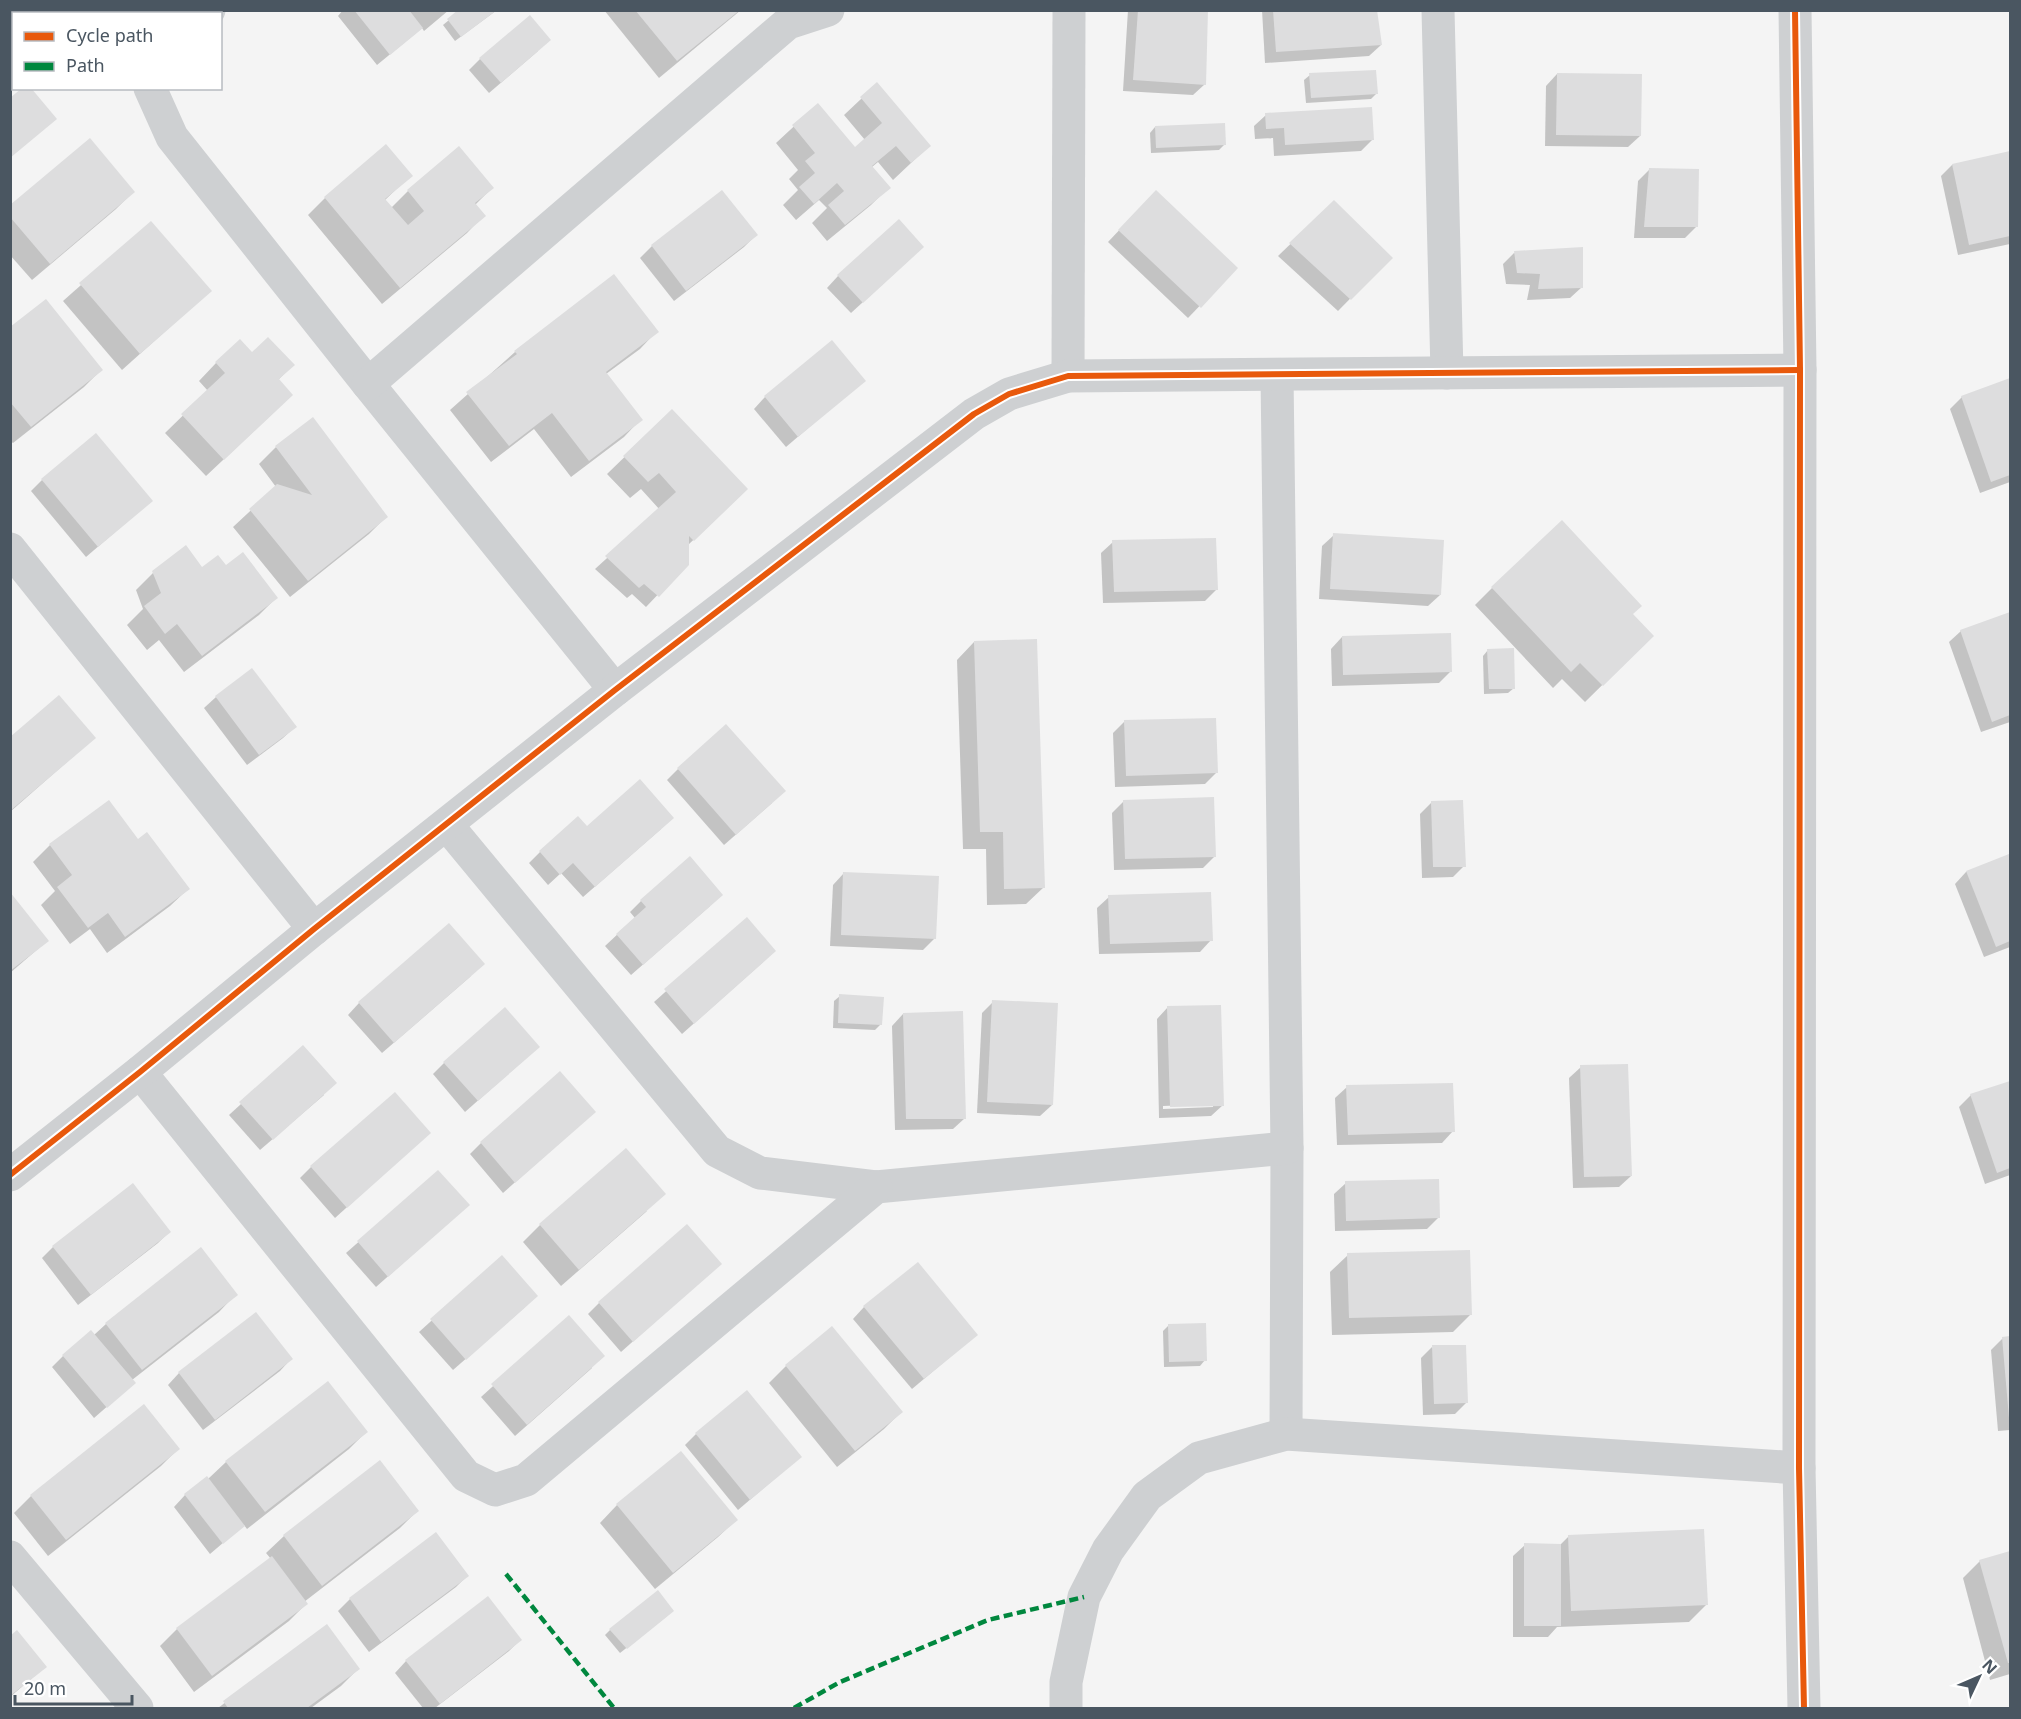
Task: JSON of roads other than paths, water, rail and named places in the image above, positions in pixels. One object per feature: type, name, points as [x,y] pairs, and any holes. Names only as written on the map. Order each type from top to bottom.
[{"type":"street","points":[[368,384],[788,23],[828,10]]},
{"type":"street","points":[[1068,376],[1069,10]]},
{"type":"street","points":[[1438,10],[1447,373]]},
{"type":"street","points":[[1795,10],[1800,370],[1799,1468],[1804,1708]]},
{"type":"street","points":[[151,90],[172,137],[615,690]]},
{"type":"street","points":[[10,1175],[615,690],[974,414],[1009,394],[1068,376],[1800,370]]},
{"type":"street","points":[[1277,375],[1287,1148],[1286,1434]]},
{"type":"street","points":[[10,549],[314,929]]},
{"type":"street","points":[[447,825],[717,1151],[760,1173],[876,1187],[1287,1148]]},
{"type":"street","points":[[140,1072],[466,1476],[495,1490],[526,1480],[876,1187]]},
{"type":"street","points":[[1066,1708],[1066,1682],[1084,1598],[1108,1550],[1147,1496],[1199,1458],[1286,1434],[1799,1468]]},
{"type":"street","points":[[10,1557],[137,1708]]}]
